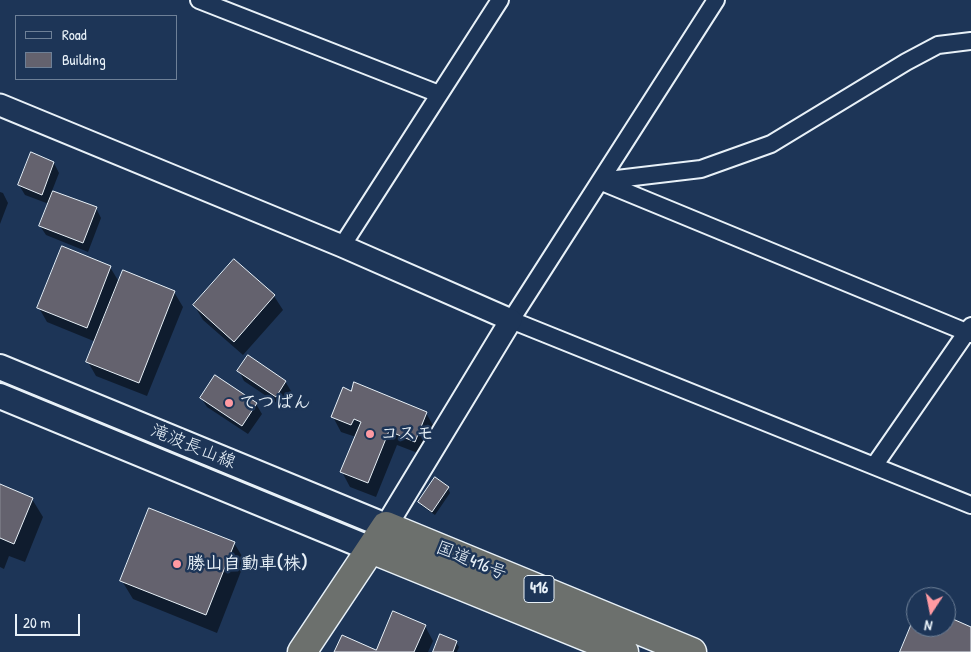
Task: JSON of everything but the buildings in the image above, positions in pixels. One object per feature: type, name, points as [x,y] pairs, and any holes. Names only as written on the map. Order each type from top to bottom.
[{"type":"highway","points":[[302,652],[386,526]]},
{"type":"highway","name":"国道416号","points":[[386,526],[692,652]]},
{"type":"highway","name":"国道416号","points":[[370,549],[624,652]]},
{"type":"main road","name":"滝波長山線","points":[[0,367],[386,526]]},
{"type":"main road","name":"滝波長山線","points":[[0,396],[370,549]]},
{"type":"street","points":[[199,0],[439,94]]},
{"type":"street","points":[[342,246],[500,0]]},
{"type":"street","points":[[386,526],[511,320],[716,0]]},
{"type":"street","points":[[600,181],[701,170],[772,144],[914,58],[938,46],[971,41]]},
{"type":"street","points":[[0,105],[342,246],[511,320],[971,505]]},
{"type":"street","points":[[600,181],[970,331],[874,466]]},
{"type":"place","name":"てつぱん","points":[[229,403]]},
{"type":"place","name":"コスモ","points":[[370,434]]},
{"type":"place","name":"勝山自動車(株)","points":[[177,564]]}]
